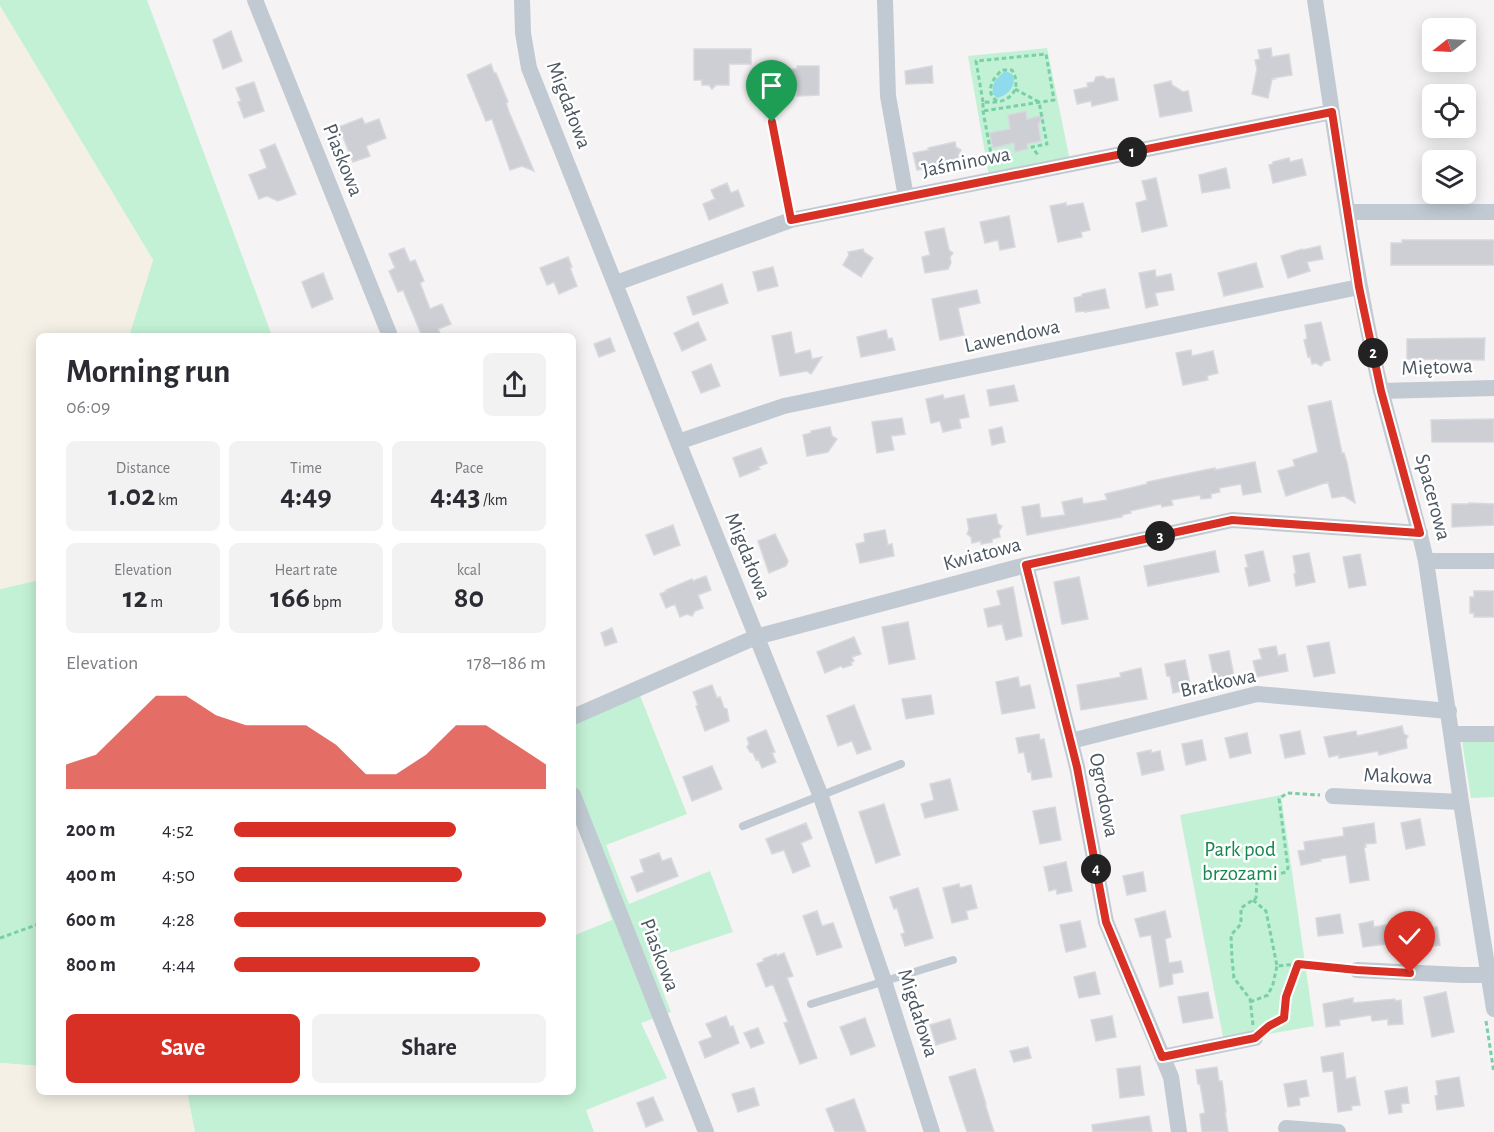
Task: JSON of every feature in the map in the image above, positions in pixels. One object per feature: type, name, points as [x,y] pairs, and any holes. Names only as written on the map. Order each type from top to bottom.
[{"type":"street","name":"Piaskowa","points":[[255,0],[389,333]]},
{"type":"street","name":"Migdałowa","points":[[522,0],[523,33],[529,68],[821,795],[932,1132]]},
{"type":"street","points":[[885,0],[888,96],[906,197]]},
{"type":"street","name":"Spacerowa","points":[[1315,0],[1359,287],[1381,391],[1426,561],[1494,1009]]},
{"type":"street","name":"Jaśminowa","points":[[616,283],[791,220],[1332,112]]},
{"type":"street","points":[[1347,212],[1494,212]]},
{"type":"street","name":"Lawendowa","points":[[678,442],[784,406],[1359,287]]},
{"type":"street","name":"Miętowa","points":[[1381,391],[1494,388]]},
{"type":"street","name":"Kwiatowa","points":[[576,716],[756,637],[1026,565],[1232,520],[1420,533]]},
{"type":"street","points":[[1426,561],[1494,561]]},
{"type":"street","name":"Ogrodowa","points":[[1026,565],[1077,767],[1106,922],[1170,1077],[1179,1132]]},
{"type":"street","name":"Bratkowa","points":[[1071,741],[1257,694],[1449,711]]},
{"type":"street","points":[[1453,734],[1494,734]]},
{"type":"street","name":"Makowa","points":[[1333,796],[1461,802]]},
{"type":"street","name":"Piaskowa","points":[[576,803],[706,1132]]},
{"type":"street","points":[[1357,970],[1489,975]]},
{"type":"street","points":[[1162,1057],[1255,1038]]},
{"type":"street","points":[[1286,1128],[1338,1132]]},
{"type":"lane","points":[[772,122],[791,220]]},
{"type":"lane","points":[[743,826],[901,764]]},
{"type":"lane","points":[[811,1004],[953,960]]},
{"type":"path","points":[[983,111],[1054,100],[1046,54],[976,61],[983,111],[991,154]]},
{"type":"path","points":[[983,102],[997,101],[1004,100],[1011,95],[1017,84],[1017,77],[1012,70],[1002,70],[993,79],[990,92],[992,98],[997,101]]},
{"type":"path","points":[[1014,89],[1040,102]]},
{"type":"path","points":[[1040,102],[1047,144],[1032,147],[1047,169]]},
{"type":"path","points":[[1255,1038],[1250,999],[1234,978],[1232,935],[1241,924],[1241,908],[1256,898],[1257,880],[1286,872],[1288,868],[1279,799],[1287,793],[1333,796]]},
{"type":"path","points":[[1250,1002],[1268,995],[1277,966],[1266,911],[1253,900]]},
{"type":"path","points":[[0,938],[36,925]]},
{"type":"path","points":[[1277,966],[1298,964],[1357,970]]},
{"type":"path","points":[[1255,1038],[1269,1026],[1284,1018],[1286,997],[1298,964]]},
{"type":"green space","points":[[0,0],[147,0],[271,333],[130,333],[153,260],[0,6]]},
{"type":"green space","points":[[1047,48],[1070,161],[989,176],[968,56]]},
{"type":"green space","points":[[36,581],[36,1066],[0,1063],[0,589]]},
{"type":"green space","points":[[635,683],[687,814],[606,845],[629,904],[710,871],[733,932],[650,959],[671,1012],[641,1023],[667,1078],[586,1110],[594,1132],[195,1132],[188,1095],[576,1095],[576,935],[612,920],[576,823],[576,708]]},
{"type":"green space","points":[[1494,734],[1494,797],[1471,798],[1461,735]]},
{"type":"green space","name":"Park pod brzozami","points":[[1281,795],[1314,1026],[1224,1042],[1180,815]]},
{"type":"sand","points":[[0,6],[153,260],[130,333],[36,333],[36,581],[0,589]]},
{"type":"sand","points":[[0,1063],[36,1066],[36,1095],[187,1095],[195,1132],[0,1132]]},
{"type":"water","points":[[1005,71],[1012,74],[1014,82],[1005,95],[997,98],[993,94],[993,87],[997,78]]},
{"type":"building","points":[[231,31],[242,61],[223,69],[213,40]]},
{"type":"building","points":[[1271,48],[1272,57],[1289,54],[1292,75],[1272,79],[1268,98],[1252,94],[1257,69],[1255,60],[1260,59],[1258,50]]},
{"type":"building","points":[[694,49],[751,49],[751,64],[729,64],[729,85],[716,85],[712,89],[709,85],[702,85],[702,80],[694,80]]},
{"type":"building","points":[[491,64],[534,171],[522,166],[510,170],[492,119],[486,121],[467,75]]},
{"type":"building","points":[[797,66],[819,66],[819,95],[797,96],[797,87],[779,87],[778,69],[797,69]]},
{"type":"building","points":[[932,66],[933,83],[906,84],[905,71]]},
{"type":"building","points":[[1103,76],[1107,79],[1114,78],[1118,100],[1092,106],[1091,101],[1077,104],[1074,90],[1088,87],[1087,83],[1094,82],[1096,77]]},
{"type":"building","points":[[1171,81],[1172,85],[1183,92],[1188,91],[1192,111],[1160,117],[1154,85]]},
{"type":"building","points":[[254,82],[264,111],[244,118],[236,88]]},
{"type":"building","points":[[1026,111],[1027,119],[1044,115],[1038,125],[1041,141],[1027,144],[1028,149],[1015,152],[1014,143],[993,148],[989,133],[1010,129],[1008,115]]},
{"type":"building","points":[[362,118],[365,124],[379,119],[386,138],[366,146],[370,156],[353,162],[339,127]]},
{"type":"building","points":[[955,142],[956,147],[961,150],[958,155],[960,163],[917,170],[913,153]]},
{"type":"building","points":[[275,144],[296,194],[278,201],[267,196],[259,199],[249,175],[267,168],[260,150]]},
{"type":"building","points":[[1289,158],[1290,162],[1302,159],[1306,175],[1273,183],[1269,165]]},
{"type":"building","points":[[1226,168],[1230,188],[1202,193],[1199,175]]},
{"type":"building","points":[[1156,178],[1167,226],[1142,232],[1136,203],[1147,200],[1142,181]]},
{"type":"building","points":[[727,183],[731,193],[738,190],[744,206],[709,220],[703,204],[715,199],[711,190]]},
{"type":"building","points":[[1066,203],[1066,206],[1083,203],[1090,230],[1081,232],[1082,237],[1058,242],[1050,206]]},
{"type":"building","points":[[1009,216],[1015,247],[1000,250],[998,240],[985,243],[980,222]]},
{"type":"building","points":[[944,228],[949,250],[953,253],[950,257],[951,263],[948,269],[925,273],[922,257],[930,255],[925,232]]},
{"type":"building","points":[[1402,240],[1494,240],[1494,265],[1391,265],[1391,243],[1402,243]]},
{"type":"building","points":[[1320,246],[1323,259],[1307,262],[1310,271],[1288,278],[1281,256]]},
{"type":"building","points":[[404,248],[410,262],[415,260],[424,281],[420,283],[430,309],[442,304],[451,324],[438,329],[440,333],[421,333],[403,290],[398,292],[389,271],[395,268],[389,254]]},
{"type":"building","points":[[863,249],[873,258],[861,277],[843,265],[849,255],[848,252]]},
{"type":"building","points":[[568,257],[577,286],[559,294],[554,282],[547,285],[540,268]]},
{"type":"building","points":[[1256,263],[1263,287],[1224,296],[1218,273]]},
{"type":"building","points":[[773,267],[778,286],[758,291],[753,272]]},
{"type":"building","points":[[1155,270],[1156,277],[1171,274],[1174,290],[1155,293],[1158,305],[1146,308],[1139,273]]},
{"type":"building","points":[[323,273],[333,299],[312,308],[302,282]]},
{"type":"building","points":[[722,284],[728,303],[693,315],[687,297]]},
{"type":"building","points":[[1105,289],[1109,308],[1076,312],[1074,298]]},
{"type":"building","points":[[977,290],[980,303],[958,308],[964,335],[940,340],[932,299]]},
{"type":"building","points":[[698,322],[706,340],[682,351],[674,333]]},
{"type":"building","points":[[1321,322],[1330,360],[1321,366],[1316,363],[1312,364],[1304,340],[1307,339],[1305,325]]},
{"type":"building","points":[[886,330],[888,339],[892,338],[895,350],[861,357],[857,337]]},
{"type":"building","points":[[791,332],[795,354],[810,350],[812,359],[822,357],[811,374],[807,371],[780,376],[772,336]]},
{"type":"building","points":[[610,338],[615,351],[599,357],[594,344]]},
{"type":"building","points":[[1485,338],[1484,360],[1407,359],[1407,339]]},
{"type":"building","points":[[1191,350],[1192,356],[1213,351],[1218,373],[1207,376],[1208,380],[1183,385],[1176,353]]},
{"type":"building","points":[[711,364],[720,386],[701,393],[692,372]]},
{"type":"building","points":[[1014,385],[1018,401],[990,406],[987,390]]},
{"type":"building","points":[[943,395],[944,399],[964,395],[969,417],[959,419],[961,428],[943,432],[940,421],[931,423],[926,399]]},
{"type":"building","points":[[1331,401],[1355,503],[1344,496],[1332,498],[1328,482],[1286,496],[1278,471],[1295,466],[1293,460],[1318,452],[1308,406]]},
{"type":"building","points":[[902,418],[905,434],[891,436],[894,450],[877,453],[872,422]]},
{"type":"building","points":[[1494,419],[1494,442],[1432,442],[1431,420]]},
{"type":"building","points":[[830,427],[832,436],[837,439],[828,452],[807,456],[803,435]]},
{"type":"building","points":[[1002,427],[1005,442],[992,445],[989,430]]},
{"type":"building","points":[[761,448],[767,463],[758,467],[760,469],[740,477],[733,458]]},
{"type":"building","points":[[1255,462],[1261,492],[1243,495],[1241,484],[1219,488],[1220,492],[1211,494],[1211,498],[1201,499],[1200,495],[1171,500],[1173,505],[1162,507],[1161,504],[1130,511],[1131,513],[1122,515],[1122,517],[1027,535],[1022,507],[1039,504],[1041,518],[1065,515],[1062,502],[1082,498],[1083,504],[1107,500],[1105,494],[1147,484],[1147,482]]},
{"type":"building","points":[[1452,504],[1494,504],[1494,525],[1452,527]]},
{"type":"building","points":[[996,514],[998,524],[1002,526],[999,531],[1000,537],[992,539],[992,542],[972,543],[971,537],[967,534],[969,529],[967,519]]},
{"type":"building","points":[[673,525],[680,545],[654,555],[646,535]]},
{"type":"building","points":[[885,530],[888,545],[892,544],[894,556],[860,563],[856,544],[865,542],[864,534]]},
{"type":"building","points":[[775,534],[788,561],[786,566],[769,573],[758,541]]},
{"type":"building","points":[[1215,551],[1219,572],[1148,586],[1144,566]]},
{"type":"building","points":[[1263,551],[1270,581],[1249,586],[1245,555]]},
{"type":"building","points":[[1309,553],[1315,582],[1296,586],[1293,556]]},
{"type":"building","points":[[1360,554],[1366,585],[1349,588],[1343,557]]},
{"type":"building","points":[[706,576],[711,590],[698,595],[703,608],[695,611],[692,616],[687,614],[680,617],[675,604],[666,608],[660,594],[692,579],[693,581]]},
{"type":"building","points":[[1079,577],[1088,619],[1062,624],[1054,582]]},
{"type":"building","points":[[1013,587],[1022,636],[1006,640],[1002,624],[988,627],[984,609],[1001,605],[997,591]]},
{"type":"building","points":[[1474,591],[1494,591],[1494,617],[1474,617],[1474,613],[1470,613],[1470,597],[1474,597]]},
{"type":"building","points":[[908,622],[915,659],[889,664],[882,627]]},
{"type":"building","points":[[612,628],[617,642],[605,646],[601,633]]},
{"type":"building","points":[[854,637],[861,654],[852,657],[854,661],[851,662],[852,665],[843,668],[841,666],[825,673],[817,652]]},
{"type":"building","points":[[1329,642],[1335,673],[1314,677],[1307,646]]},
{"type":"building","points":[[1276,646],[1278,656],[1285,654],[1288,671],[1257,677],[1253,661],[1262,659],[1259,649]]},
{"type":"building","points":[[1229,651],[1235,681],[1217,684],[1209,655]]},
{"type":"building","points":[[1185,660],[1191,689],[1173,693],[1165,664]]},
{"type":"building","points":[[1141,668],[1147,699],[1081,710],[1077,685],[1121,677],[1120,673]]},
{"type":"building","points":[[1018,677],[1020,687],[1030,685],[1035,708],[1002,714],[996,682]]},
{"type":"building","points":[[712,685],[717,698],[720,697],[724,708],[727,709],[729,721],[705,731],[693,692]]},
{"type":"building","points":[[931,695],[934,714],[906,719],[902,699]]},
{"type":"building","points":[[854,705],[871,749],[857,754],[852,741],[838,746],[827,716]]},
{"type":"building","points":[[1402,726],[1404,734],[1408,736],[1407,748],[1379,755],[1378,751],[1339,758],[1339,755],[1329,757],[1324,737],[1356,731],[1357,736]]},
{"type":"building","points":[[766,730],[775,752],[772,753],[776,762],[762,768],[758,759],[756,760],[747,747],[749,744],[747,738]]},
{"type":"building","points":[[1300,731],[1305,754],[1285,758],[1280,735]]},
{"type":"building","points":[[1247,733],[1251,753],[1230,758],[1225,738]]},
{"type":"building","points":[[1039,734],[1040,740],[1044,739],[1052,777],[1032,780],[1024,752],[1019,753],[1016,738]]},
{"type":"building","points":[[1202,740],[1206,760],[1186,765],[1182,744]]},
{"type":"building","points":[[1151,750],[1151,753],[1160,751],[1164,770],[1142,775],[1137,753]]},
{"type":"building","points":[[712,766],[722,789],[692,801],[683,777]]},
{"type":"building","points":[[950,779],[958,810],[925,818],[921,804],[934,800],[930,784]]},
{"type":"building","points":[[884,804],[900,855],[876,863],[859,812]]},
{"type":"building","points":[[1055,807],[1061,840],[1040,844],[1033,811]]},
{"type":"building","points":[[1420,819],[1425,845],[1406,849],[1401,823]]},
{"type":"building","points":[[806,823],[812,838],[801,843],[810,866],[793,873],[784,850],[772,854],[766,839]]},
{"type":"building","points":[[1374,823],[1376,843],[1365,844],[1366,847],[1364,847],[1369,880],[1350,883],[1346,855],[1301,865],[1298,851],[1305,850],[1304,842],[1344,836],[1343,828]]},
{"type":"building","points":[[659,853],[662,861],[671,858],[678,876],[637,892],[631,877],[644,872],[640,860]]},
{"type":"building","points":[[1066,862],[1072,891],[1057,894],[1056,889],[1049,891],[1044,867]]},
{"type":"building","points":[[1143,872],[1146,891],[1127,895],[1123,876]]},
{"type":"building","points":[[959,884],[960,888],[971,885],[977,908],[966,911],[968,919],[952,923],[943,888]]},
{"type":"building","points":[[918,888],[933,938],[905,946],[901,934],[905,933],[897,908],[894,909],[890,897]]},
{"type":"building","points":[[817,911],[822,926],[833,923],[842,947],[817,955],[803,916]]},
{"type":"building","points":[[1165,911],[1171,937],[1165,939],[1169,963],[1181,961],[1183,972],[1172,974],[1173,984],[1160,987],[1151,935],[1140,937],[1135,919]]},
{"type":"building","points":[[1340,914],[1343,933],[1318,936],[1316,918]]},
{"type":"building","points":[[1080,921],[1086,947],[1066,952],[1060,925]]},
{"type":"building","points":[[1373,921],[1374,927],[1390,924],[1394,943],[1363,947],[1359,924]]},
{"type":"building","points":[[1437,927],[1440,945],[1430,946],[1431,950],[1414,952],[1411,939],[1418,938],[1416,930]]},
{"type":"building","points":[[784,953],[793,976],[787,978],[817,1058],[800,1064],[784,1023],[788,1022],[773,984],[766,987],[757,964],[764,961],[763,959]]},
{"type":"building","points":[[1095,972],[1100,994],[1079,998],[1074,977]]},
{"type":"building","points":[[1208,992],[1213,1018],[1183,1023],[1178,997]]},
{"type":"building","points":[[1446,992],[1454,1032],[1432,1037],[1424,997]]},
{"type":"building","points":[[1353,998],[1353,1003],[1401,1000],[1403,1024],[1388,1025],[1388,1019],[1372,1021],[1371,1015],[1339,1020],[1340,1025],[1326,1027],[1323,1004]]},
{"type":"building","points":[[726,1016],[730,1027],[733,1026],[739,1043],[705,1058],[699,1042],[712,1037],[706,1024]]},
{"type":"building","points":[[1112,1016],[1116,1037],[1096,1041],[1091,1020]]},
{"type":"building","points":[[865,1018],[875,1046],[851,1055],[840,1027]]},
{"type":"building","points":[[950,1019],[956,1039],[936,1045],[930,1025]]},
{"type":"building","points":[[758,1028],[764,1043],[751,1048],[744,1033]]},
{"type":"building","points":[[1028,1047],[1031,1058],[1014,1062],[1010,1051]]},
{"type":"building","points":[[1343,1053],[1346,1079],[1355,1077],[1360,1105],[1351,1106],[1352,1110],[1338,1112],[1333,1071],[1323,1072],[1321,1057]]},
{"type":"building","points":[[1140,1066],[1144,1095],[1120,1098],[1117,1069]]},
{"type":"building","points":[[1217,1067],[1219,1081],[1222,1081],[1228,1132],[1202,1132],[1200,1114],[1205,1113],[1196,1070]]},
{"type":"building","points":[[975,1069],[994,1132],[967,1132],[949,1077]]},
{"type":"building","points":[[1459,1077],[1464,1106],[1437,1110],[1436,1081]]},
{"type":"building","points":[[1306,1080],[1309,1096],[1299,1098],[1300,1105],[1288,1107],[1284,1084]]},
{"type":"building","points":[[1407,1087],[1409,1103],[1401,1104],[1402,1112],[1389,1114],[1385,1091]]},
{"type":"building","points":[[754,1088],[759,1105],[738,1112],[732,1094]]},
{"type":"building","points":[[653,1097],[663,1120],[646,1127],[637,1103]]},
{"type":"building","points":[[854,1099],[866,1132],[835,1132],[826,1109]]},
{"type":"building","points":[[1149,1116],[1152,1132],[1093,1132],[1092,1125]]},
{"type":"route","points":[[772,122],[791,220],[1332,112],[1359,287],[1381,391],[1420,533],[1232,520],[1026,565],[1077,767],[1106,922],[1162,1057],[1255,1038],[1269,1026],[1284,1018],[1286,997],[1298,964],[1410,973]]}]
